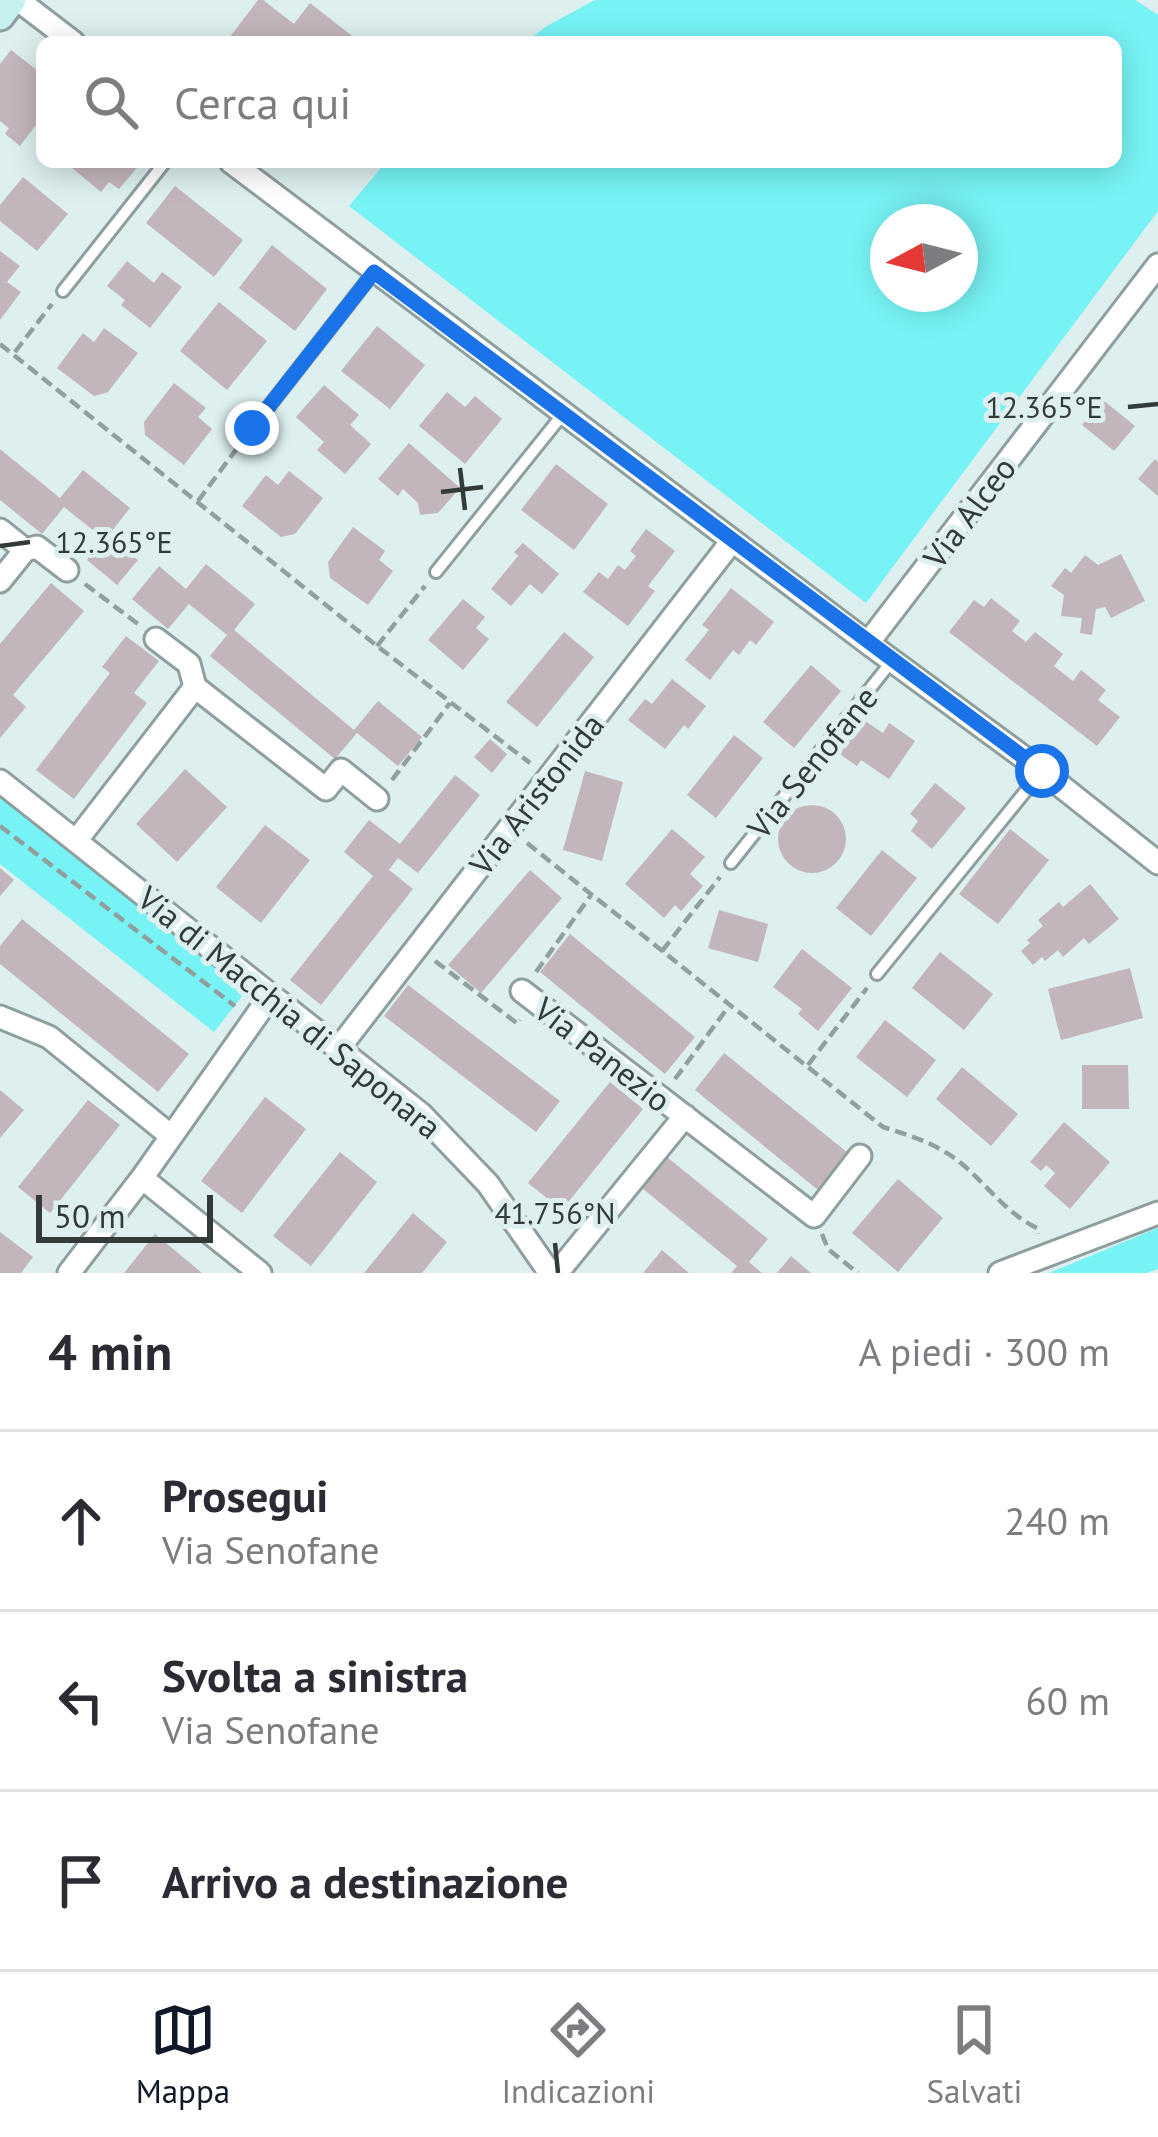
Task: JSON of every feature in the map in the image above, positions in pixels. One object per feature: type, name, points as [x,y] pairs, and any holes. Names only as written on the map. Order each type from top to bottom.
[{"type":"street","points":[[0,16],[15,0],[65,36]]},
{"type":"street","name":"Via Senofane","points":[[239,168],[1158,863]]},
{"type":"street","name":"Via Alceo","points":[[868,644],[1158,265]]},
{"type":"street","points":[[0,530],[25,550]]},
{"type":"street","name":"Via Aristonida","points":[[339,1048],[732,541]]},
{"type":"street","points":[[0,581],[25,550],[37,547],[67,570]]},
{"type":"street","points":[[156,639],[189,664],[195,687],[326,789],[341,770],[377,799]]},
{"type":"street","points":[[76,841],[195,687]]},
{"type":"street","name":"Via di Macchia di Saponara","points":[[0,781],[400,1095],[460,1151],[554,1273]]},
{"type":"street","points":[[69,1273],[272,995]]},
{"type":"street","name":"Via Panezio","points":[[529,996],[814,1216]]},
{"type":"street","points":[[0,1017],[49,1037],[171,1136]]},
{"type":"street","name":"Via Panezio","points":[[554,1273],[685,1116]]},
{"type":"street","points":[[814,1216],[860,1156]]},
{"type":"street","points":[[142,1178],[260,1273]]},
{"type":"street","points":[[1000,1273],[1158,1213]]},
{"type":"lane","points":[[63,290],[160,168]]},
{"type":"lane","points":[[252,428],[374,272]]},
{"type":"lane","points":[[436,572],[563,414]]},
{"type":"lane","name":"Via Senofane","points":[[731,863],[892,661]]},
{"type":"lane","points":[[877,974],[1042,771]]},
{"type":"path","points":[[14,354],[63,290]]},
{"type":"path","points":[[0,344],[377,646],[549,777]]},
{"type":"path","points":[[197,502],[252,428]]},
{"type":"path","points":[[67,570],[156,639]]},
{"type":"path","points":[[377,646],[436,572]]},
{"type":"path","points":[[377,799],[451,702]]},
{"type":"path","points":[[0,826],[253,1021]]},
{"type":"path","points":[[508,829],[883,1126],[925,1140],[966,1167],[1021,1220],[1037,1228],[1045,1256]]},
{"type":"path","points":[[662,951],[731,863]]},
{"type":"path","points":[[417,947],[518,1024],[529,996],[591,895]]},
{"type":"path","points":[[807,1066],[877,974]]},
{"type":"path","points":[[661,1098],[730,1005]]},
{"type":"path","points":[[814,1216],[828,1250],[858,1273]]},
{"type":"shaded area","points":[[595,0],[1135,0],[1158,15],[1158,211],[866,603],[349,206],[381,168],[1122,168],[1122,36],[533,36]]},
{"type":"shaded area","points":[[0,797],[247,990],[214,1032],[0,864]]},
{"type":"shaded area","points":[[1158,1228],[1158,1269],[1049,1273]]},
{"type":"building","points":[[258,0],[263,0],[294,24],[310,3],[352,36],[231,36]]},
{"type":"building","points":[[11,50],[36,69],[36,125],[20,146],[5,134],[9,128],[0,121],[0,64]]},
{"type":"building","points":[[72,168],[137,168],[119,189],[109,182],[101,192]]},
{"type":"building","points":[[23,177],[68,214],[37,251],[0,221],[0,205]]},
{"type":"building","points":[[175,186],[243,240],[214,277],[146,223]]},
{"type":"building","points":[[272,245],[327,289],[295,331],[239,288]]},
{"type":"building","points":[[0,251],[20,266],[7,282],[21,292],[0,320]]},
{"type":"building","points":[[127,261],[154,283],[162,272],[182,287],[150,328],[121,305],[125,300],[107,286]]},
{"type":"building","points":[[219,302],[267,341],[227,390],[180,351]]},
{"type":"building","points":[[377,326],[425,365],[390,409],[341,371]]},
{"type":"building","points":[[104,328],[138,353],[108,392],[94,396],[57,368],[83,333],[94,342]]},
{"type":"building","points":[[174,383],[206,408],[198,417],[212,429],[184,465],[145,435],[144,422]]},
{"type":"building","points":[[324,385],[359,415],[350,425],[371,444],[345,474],[317,450],[324,442],[296,417]]},
{"type":"building","points":[[447,392],[465,407],[475,396],[502,419],[465,464],[419,426]]},
{"type":"building","points":[[1103,400],[1135,426],[1114,451],[1082,425]]},
{"type":"building","points":[[409,443],[460,488],[438,513],[420,515],[418,503],[403,489],[398,496],[378,479]]},
{"type":"building","points":[[0,449],[60,498],[83,470],[130,508],[108,536],[138,560],[117,585],[87,560],[104,539],[64,507],[42,534],[0,500]]},
{"type":"building","points":[[1155,459],[1158,462],[1158,496],[1138,479]]},
{"type":"building","points":[[556,464],[608,504],[574,550],[521,510]]},
{"type":"building","points":[[289,471],[323,498],[295,534],[281,537],[242,506],[266,475],[278,485]]},
{"type":"building","points":[[353,527],[385,551],[379,560],[393,571],[368,605],[330,578],[328,562]]},
{"type":"building","points":[[646,529],[675,551],[648,586],[655,591],[628,626],[583,592],[599,572],[608,579],[618,565],[625,570],[636,556],[630,551]]},
{"type":"building","points":[[523,543],[559,574],[542,594],[530,584],[511,606],[491,589]]},
{"type":"building","points":[[1121,554],[1145,601],[1111,618],[1105,607],[1096,609],[1092,635],[1080,633],[1082,618],[1061,616],[1064,595],[1051,586],[1065,568],[1071,573],[1085,555],[1098,565]]},
{"type":"building","points":[[206,564],[255,604],[234,630],[354,730],[378,701],[422,737],[398,766],[357,733],[335,759],[210,656],[227,635],[189,604],[168,629],[132,599],[159,566],[186,589]]},
{"type":"building","points":[[51,583],[84,611],[13,695],[26,707],[0,738],[0,644]]},
{"type":"building","points":[[731,588],[774,622],[756,645],[750,640],[739,655],[733,650],[710,680],[685,660],[709,630],[702,625]]},
{"type":"building","points":[[991,598],[1020,621],[1012,631],[1026,642],[1035,632],[1063,654],[1054,666],[1073,681],[1081,670],[1106,690],[1098,700],[1120,717],[1097,746],[949,632],[974,600],[984,607]]},
{"type":"building","points":[[463,599],[485,617],[476,628],[489,639],[463,670],[428,640]]},
{"type":"building","points":[[564,632],[594,657],[537,727],[506,702]]},
{"type":"building","points":[[126,636],[159,661],[134,693],[147,703],[74,799],[36,770],[110,673],[102,667]]},
{"type":"building","points":[[811,665],[841,691],[794,748],[763,722]]},
{"type":"building","points":[[672,679],[706,706],[665,749],[628,720],[645,699],[652,704]]},
{"type":"building","points":[[859,717],[883,733],[889,723],[915,741],[889,779],[861,760],[857,766],[835,751]]},
{"type":"building","points":[[734,735],[763,758],[716,818],[687,795]]},
{"type":"building","points":[[490,739],[507,754],[492,773],[474,757]]},
{"type":"building","points":[[185,769],[227,807],[177,862],[136,824]]},
{"type":"building","points":[[585,771],[623,782],[602,861],[563,850]]},
{"type":"building","points":[[455,775],[480,795],[418,873],[398,858],[389,870],[413,889],[321,1005],[290,980],[373,876],[344,852],[369,820],[400,844]]},
{"type":"building","points":[[935,783],[966,808],[932,849],[911,831],[918,821],[910,814]]},
{"type":"building","points":[[812,805],[836,815],[846,839],[836,863],[812,873],[788,863],[778,839],[788,815]]},
{"type":"building","points":[[265,825],[310,860],[261,923],[216,887]]},
{"type":"building","points":[[672,829],[705,857],[690,874],[703,886],[681,911],[675,905],[664,918],[625,884]]},
{"type":"building","points":[[1010,829],[1049,860],[998,924],[959,894]]},
{"type":"building","points":[[882,850],[917,878],[871,936],[836,908]]},
{"type":"building","points":[[0,868],[14,880],[0,896]]},
{"type":"building","points":[[530,870],[562,898],[481,993],[448,965]]},
{"type":"building","points":[[1090,884],[1119,919],[1089,944],[1084,938],[1063,957],[1058,950],[1033,965],[1021,951],[1043,926],[1038,920]]},
{"type":"building","points":[[719,910],[768,924],[758,962],[708,948]]},
{"type":"building","points":[[22,919],[189,1054],[158,1092],[0,964],[0,946]]},
{"type":"building","points":[[570,934],[695,1037],[665,1074],[540,972]]},
{"type":"building","points":[[802,949],[852,988],[818,1031],[798,1014],[802,1009],[773,987]]},
{"type":"building","points":[[940,952],[993,994],[964,1030],[912,988]]},
{"type":"building","points":[[1130,968],[1143,1018],[1061,1040],[1048,989]]},
{"type":"building","points":[[408,985],[560,1101],[536,1132],[384,1016]]},
{"type":"building","points":[[885,1020],[936,1060],[907,1097],[856,1057]]},
{"type":"building","points":[[724,1053],[848,1153],[818,1190],[695,1090]]},
{"type":"building","points":[[1082,1065],[1128,1065],[1129,1109],[1082,1109]]},
{"type":"building","points":[[962,1067],[1018,1114],[991,1146],[936,1099]]},
{"type":"building","points":[[610,1082],[643,1109],[562,1210],[528,1183]]},
{"type":"building","points":[[0,1090],[24,1110],[0,1138]]},
{"type":"building","points":[[265,1097],[306,1129],[242,1213],[201,1181]]},
{"type":"building","points":[[88,1100],[120,1125],[50,1213],[18,1187]]},
{"type":"building","points":[[1064,1122],[1110,1162],[1070,1209],[1044,1186],[1055,1173],[1046,1165],[1041,1171],[1030,1162]]},
{"type":"building","points":[[340,1152],[377,1182],[311,1266],[273,1236]]},
{"type":"building","points":[[667,1157],[768,1239],[749,1262],[762,1273],[731,1273],[737,1266],[642,1188]]},
{"type":"building","points":[[898,1179],[943,1218],[898,1272],[852,1233]]},
{"type":"building","points":[[413,1213],[447,1242],[422,1273],[364,1273]]},
{"type":"building","points":[[0,1232],[33,1257],[21,1273],[0,1273]]},
{"type":"building","points":[[155,1234],[202,1273],[124,1273]]},
{"type":"building","points":[[662,1250],[689,1273],[643,1273]]},
{"type":"building","points":[[791,1256],[811,1273],[777,1273]]},
{"type":"route","points":[[252,428],[374,272],[1042,771]]}]
